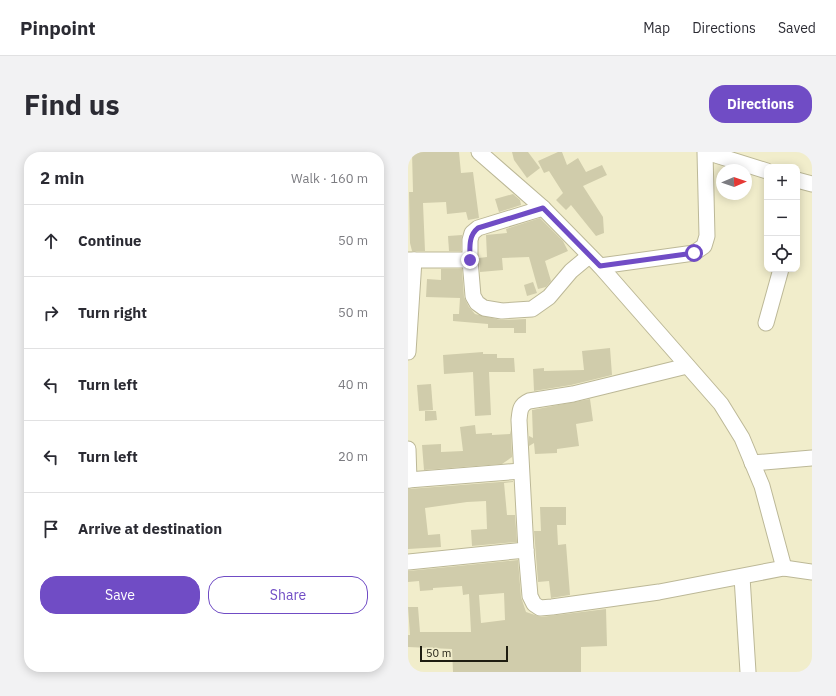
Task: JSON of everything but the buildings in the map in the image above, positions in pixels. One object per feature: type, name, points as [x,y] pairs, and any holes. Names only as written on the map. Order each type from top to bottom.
[{"type":"street","points":[[480,152],[543,208],[594,261],[721,404],[742,438],[762,486],[784,568]]},
{"type":"street","points":[[543,208],[478,228],[472,233],[470,240],[470,260],[473,296],[477,303],[484,308],[502,311],[532,309],[549,297],[571,271],[594,261],[694,253],[704,246],[707,236],[706,152],[764,170]]},
{"type":"street","points":[[800,181],[812,184]]},
{"type":"street","points":[[408,352],[411,260],[470,260]]},
{"type":"street","points":[[766,323],[780,272]]},
{"type":"street","points":[[687,366],[573,394],[529,401],[523,404],[520,409],[519,420],[521,471],[530,596],[534,604],[540,608],[659,592],[784,568],[812,572]]},
{"type":"street","points":[[408,449],[409,480],[521,471]]},
{"type":"street","points":[[752,464],[812,458]]},
{"type":"street","points":[[408,562],[526,550]]},
{"type":"street","points":[[742,577],[748,672]]},
{"type":"route","points":[[470,260],[470,240],[472,233],[478,228],[543,208],[600,266],[694,253]]}]
